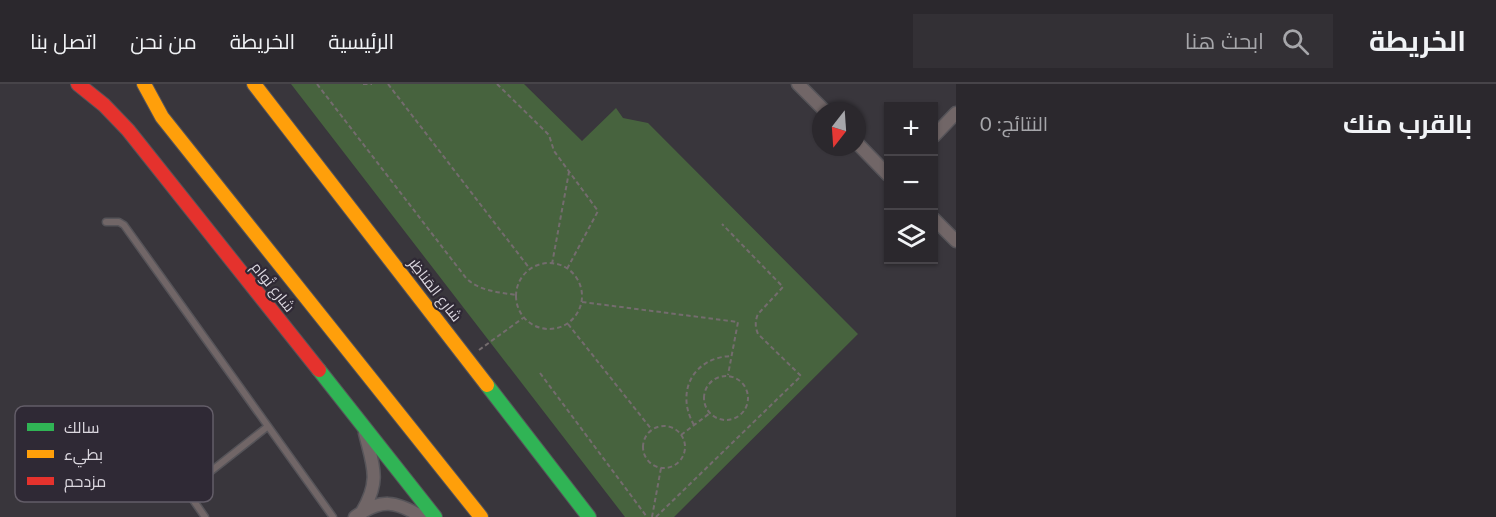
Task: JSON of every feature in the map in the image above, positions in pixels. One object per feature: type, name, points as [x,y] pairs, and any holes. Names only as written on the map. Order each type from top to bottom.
[{"type":"main road","name":"شارع تُوام","points":[[78,84],[104,105],[128,130],[435,517]]},
{"type":"main road","name":"شارع تُوام","points":[[144,84],[162,117],[482,517]]},
{"type":"main road","name":"شارع المَناظِر","points":[[254,84],[589,517]]},
{"type":"street","points":[[798,84],[816,102]]},
{"type":"street","points":[[938,131],[956,113]]},
{"type":"street","points":[[866,152],[884,171]]},
{"type":"street","points":[[938,224],[956,241]]},
{"type":"street","points":[[359,514],[371,497],[374,481],[364,428]]},
{"type":"street","points":[[359,514],[376,505],[391,504],[406,507],[422,517]]},
{"type":"lane","points":[[106,222],[119,222],[124,225],[333,517]]},
{"type":"lane","points":[[213,470],[267,427]]},
{"type":"lane","points":[[195,502],[205,517]]},
{"type":"path","points":[[317,84],[466,278],[473,285],[484,289],[516,295]]},
{"type":"path","points":[[363,84],[372,84]]},
{"type":"path","points":[[388,84],[530,270]]},
{"type":"path","points":[[497,84],[549,135],[554,151],[598,211],[567,269]]},
{"type":"path","points":[[552,264],[569,172]]},
{"type":"path","points":[[654,517],[801,376],[756,329],[758,314],[783,287],[722,224]]},
{"type":"path","points":[[544,264],[552,264],[567,269],[573,274],[580,287],[582,302],[579,310],[568,323],[561,327],[545,329],[537,327],[524,318],[516,303],[516,295],[520,281],[530,270],[544,264]]},
{"type":"path","points":[[582,302],[738,322],[728,375]]},
{"type":"path","points":[[467,358],[524,318]]},
{"type":"path","points":[[568,323],[652,430]]},
{"type":"path","points":[[694,424],[686,400],[689,382],[706,362],[723,356],[732,356]]},
{"type":"path","points":[[540,373],[647,517]]},
{"type":"path","points":[[728,375],[735,377],[745,385],[749,398],[745,410],[734,419],[728,420],[710,413],[704,400],[706,387],[715,378],[728,375]]},
{"type":"path","points":[[681,435],[710,413]]},
{"type":"path","points":[[664,426],[670,427],[681,435],[685,446],[682,458],[673,466],[662,468],[650,463],[644,452],[644,440],[652,430],[664,426]]},
{"type":"path","points":[[654,517],[662,468]]},
{"type":"green space","points":[[291,84],[524,84],[582,141],[616,108],[623,118],[648,123],[858,334],[674,517],[625,517]]},
{"type":"traffic: fast","points":[[319,370],[435,517]]},
{"type":"traffic: fast","points":[[487,385],[589,517]]},
{"type":"traffic: slow","points":[[144,84],[162,117],[481,517]]},
{"type":"traffic: slow","points":[[254,84],[487,385]]},
{"type":"traffic: jam","points":[[78,84],[104,105],[128,130],[319,370]]}]
